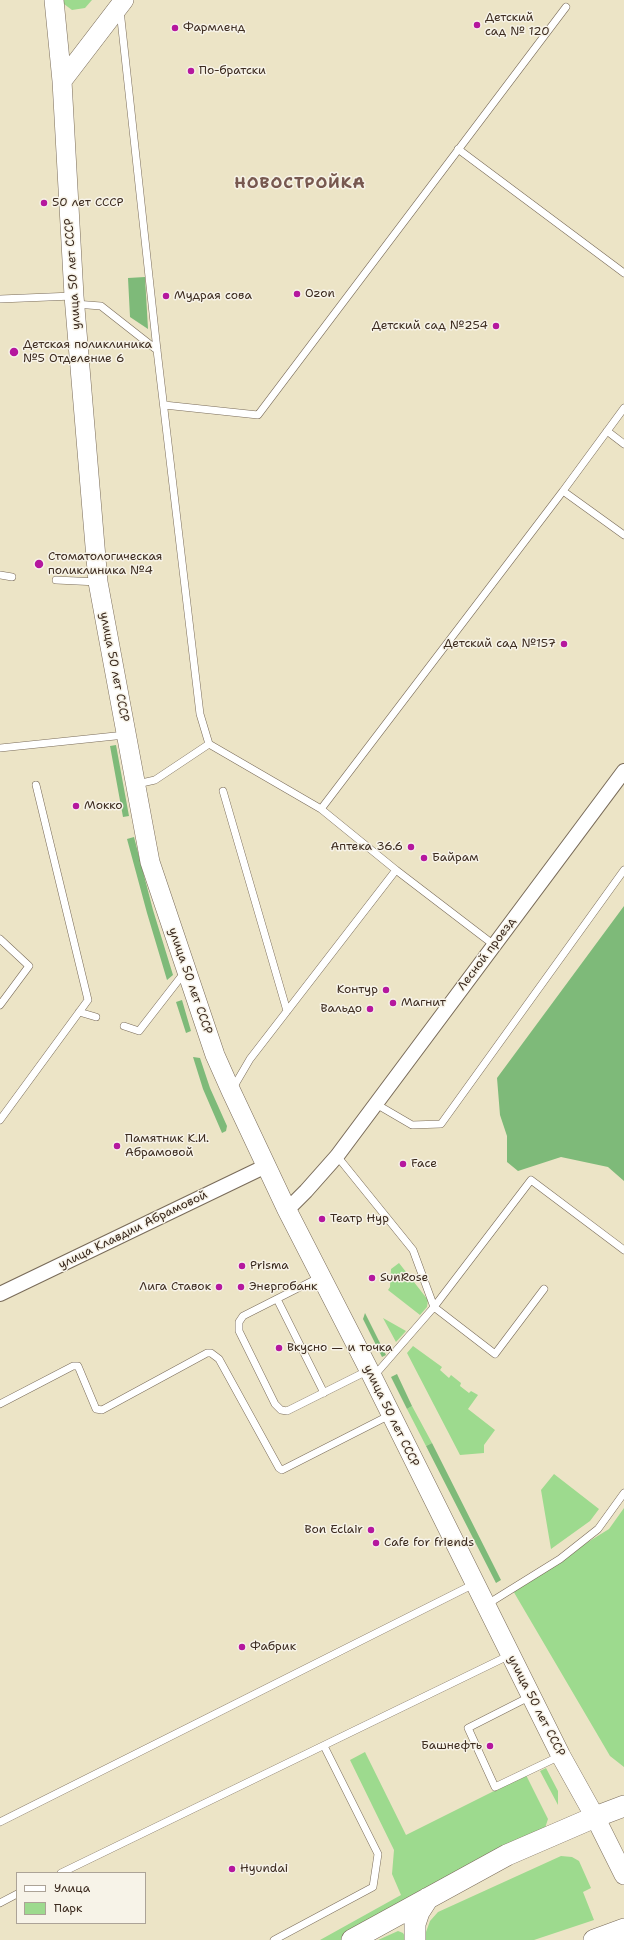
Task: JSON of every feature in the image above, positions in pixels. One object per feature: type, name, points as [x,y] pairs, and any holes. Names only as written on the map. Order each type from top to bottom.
[{"type":"main road","name":"улица 50 лет СССР","points":[[54,0],[62,81],[74,300],[98,582],[150,862],[215,1055],[266,1166],[510,1655],[624,1875]]},
{"type":"main road","points":[[62,81],[122,3]]},
{"type":"main road","points":[[352,1940],[507,1855],[624,1806]]},
{"type":"main road","points":[[415,1940],[414,1924],[419,1912],[428,1898]]},
{"type":"main road","points":[[594,1940],[624,1929]]},
{"type":"street","name":"Лесной проезд","points":[[287,1210],[337,1156],[624,770]]},
{"type":"street","name":"улица Клавдии Абрамовой","points":[[0,1294],[266,1166]]},
{"type":"lane","points":[[122,3],[157,350],[200,714],[209,744],[321,809],[396,870],[494,945]]},
{"type":"lane","points":[[164,405],[258,415],[566,7]]},
{"type":"lane","points":[[458,149],[624,273]]},
{"type":"lane","points":[[0,299],[74,300],[101,306],[157,350]]},
{"type":"lane","points":[[321,809],[563,491],[624,408]]},
{"type":"lane","points":[[607,431],[624,444]]},
{"type":"lane","points":[[563,491],[624,535]]},
{"type":"lane","points":[[0,575],[12,577]]},
{"type":"lane","points":[[56,580],[98,582]]},
{"type":"lane","points":[[0,748],[127,735]]},
{"type":"lane","points":[[136,784],[155,780],[209,744]]},
{"type":"lane","points":[[0,1120],[88,1000],[36,785]]},
{"type":"lane","points":[[223,791],[287,1011]]},
{"type":"lane","points":[[231,1091],[250,1059],[396,870]]},
{"type":"lane","points":[[376,1104],[412,1126],[441,1124],[624,870]]},
{"type":"lane","points":[[0,939],[29,966],[0,1005]]},
{"type":"lane","points":[[124,1026],[139,1031],[187,970]]},
{"type":"lane","points":[[78,1012],[96,1017]]},
{"type":"lane","points":[[337,1156],[413,1250],[434,1307],[495,1354],[544,1289]]},
{"type":"lane","points":[[321,1277],[243,1316],[238,1322],[239,1331],[274,1404],[281,1410],[287,1411],[324,1393],[371,1374],[434,1307],[531,1180],[624,1250]]},
{"type":"lane","points":[[277,1299],[324,1393]]},
{"type":"lane","points":[[0,1404],[73,1366],[78,1366],[96,1408],[102,1410],[207,1353],[211,1353],[218,1359],[279,1468],[282,1470],[390,1415]]},
{"type":"lane","points":[[486,1606],[560,1560],[598,1529],[624,1493]]},
{"type":"lane","points":[[0,1822],[475,1584]]},
{"type":"lane","points":[[63,1872],[510,1655]]},
{"type":"lane","points":[[531,1696],[468,1728],[495,1787],[561,1756]]},
{"type":"lane","points":[[274,1940],[373,1887],[378,1854],[324,1746]]},
{"type":"lane","points":[[0,1902],[16,1894]]},
{"type":"green space","points":[[64,0],[92,0],[85,8],[72,10],[64,4]]},
{"type":"green space","points":[[145,277],[148,329],[130,317],[128,278]]},
{"type":"green space","points":[[116,745],[129,816],[123,817],[110,746]]},
{"type":"green space","points":[[134,837],[153,910],[173,975],[167,980],[127,839]]},
{"type":"green space","points":[[624,906],[624,1181],[608,1167],[561,1157],[518,1171],[507,1162],[507,1136],[500,1115],[497,1078]]},
{"type":"green space","points":[[182,1000],[191,1031],[186,1033],[176,1002]]},
{"type":"green space","points":[[193,1057],[200,1058],[210,1088],[227,1126],[226,1131],[222,1133],[203,1089]]},
{"type":"green space","points":[[399,1263],[428,1300],[427,1307],[420,1315],[388,1290],[390,1287],[391,1269]]},
{"type":"green space","points":[[365,1313],[386,1355],[382,1357],[363,1319]]},
{"type":"green space","points":[[383,1318],[406,1331],[396,1342]]},
{"type":"green space","points":[[413,1346],[442,1367],[440,1370],[449,1378],[451,1375],[461,1383],[460,1386],[469,1393],[471,1391],[478,1395],[468,1409],[495,1430],[484,1445],[484,1453],[460,1455],[407,1353]]},
{"type":"green space","points":[[397,1374],[412,1406],[407,1409],[391,1377]]},
{"type":"green space","points":[[412,1406],[432,1443],[426,1446],[407,1409]]},
{"type":"green space","points":[[432,1443],[501,1580],[496,1583],[426,1446]]},
{"type":"green space","points":[[554,1474],[599,1509],[590,1521],[551,1549],[541,1490]]},
{"type":"green space","points":[[624,1508],[624,1767],[610,1756],[512,1589],[609,1529]]},
{"type":"green space","points":[[365,1752],[406,1835],[526,1775],[548,1819],[545,1828],[342,1940],[320,1940],[401,1895],[392,1874],[394,1850],[350,1760]]},
{"type":"green space","points":[[546,1768],[558,1791],[558,1805],[540,1771]]},
{"type":"green space","points":[[561,1856],[572,1857],[579,1861],[591,1888],[583,1892],[594,1920],[534,1940],[425,1940],[430,1921],[438,1912]]},
{"type":"green space","points":[[398,1931],[403,1933],[407,1940],[378,1940]]},
{"type":"place","name":"Детский сад № 120","points":[[477,25]]},
{"type":"place","name":"Фармленд","points":[[175,28]]},
{"type":"place","name":"По-братски","points":[[191,71]]},
{"type":"place","name":"50 лет СССР","points":[[44,203]]},
{"type":"place","name":"Ozon","points":[[297,294]]},
{"type":"place","name":"Мудрая сова","points":[[166,296]]},
{"type":"place","name":"Детский сад №254","points":[[496,326]]},
{"type":"place","name":"Детская поликлиника №5 Отделение 6","points":[[14,352]]},
{"type":"place","name":"Стоматологическая поликлиника №4","points":[[39,564]]},
{"type":"place","name":"Детский сад №157","points":[[564,644]]},
{"type":"place","name":"Мокко","points":[[76,806]]},
{"type":"place","name":"Аптека 36.6","points":[[411,847]]},
{"type":"place","name":"Байрам","points":[[424,858]]},
{"type":"place","name":"Контур","points":[[386,990]]},
{"type":"place","name":"Магнит","points":[[393,1003]]},
{"type":"place","name":"Вальдо","points":[[370,1009]]},
{"type":"place","name":"Памятник К.И. Абрамовой","points":[[117,1146]]},
{"type":"place","name":"Face","points":[[403,1164]]},
{"type":"place","name":"Театр Нур","points":[[322,1219]]},
{"type":"place","name":"Prisma","points":[[242,1266]]},
{"type":"place","name":"SunRose","points":[[372,1278]]},
{"type":"place","name":"Лига Ставок","points":[[219,1287]]},
{"type":"place","name":"Энергобанк","points":[[241,1287]]},
{"type":"place","name":"Вкусно — и точка","points":[[279,1348]]},
{"type":"place","name":"Bon Eclair","points":[[371,1530]]},
{"type":"place","name":"Cafe for friends","points":[[376,1543]]},
{"type":"place","name":"Фабрик","points":[[242,1647]]},
{"type":"place","name":"Башнефть","points":[[490,1746]]},
{"type":"place","name":"Hyundai","points":[[232,1869]]},
{"type":"district","name":"НОВОСТРОЙКА","points":[[300,184]]}]
